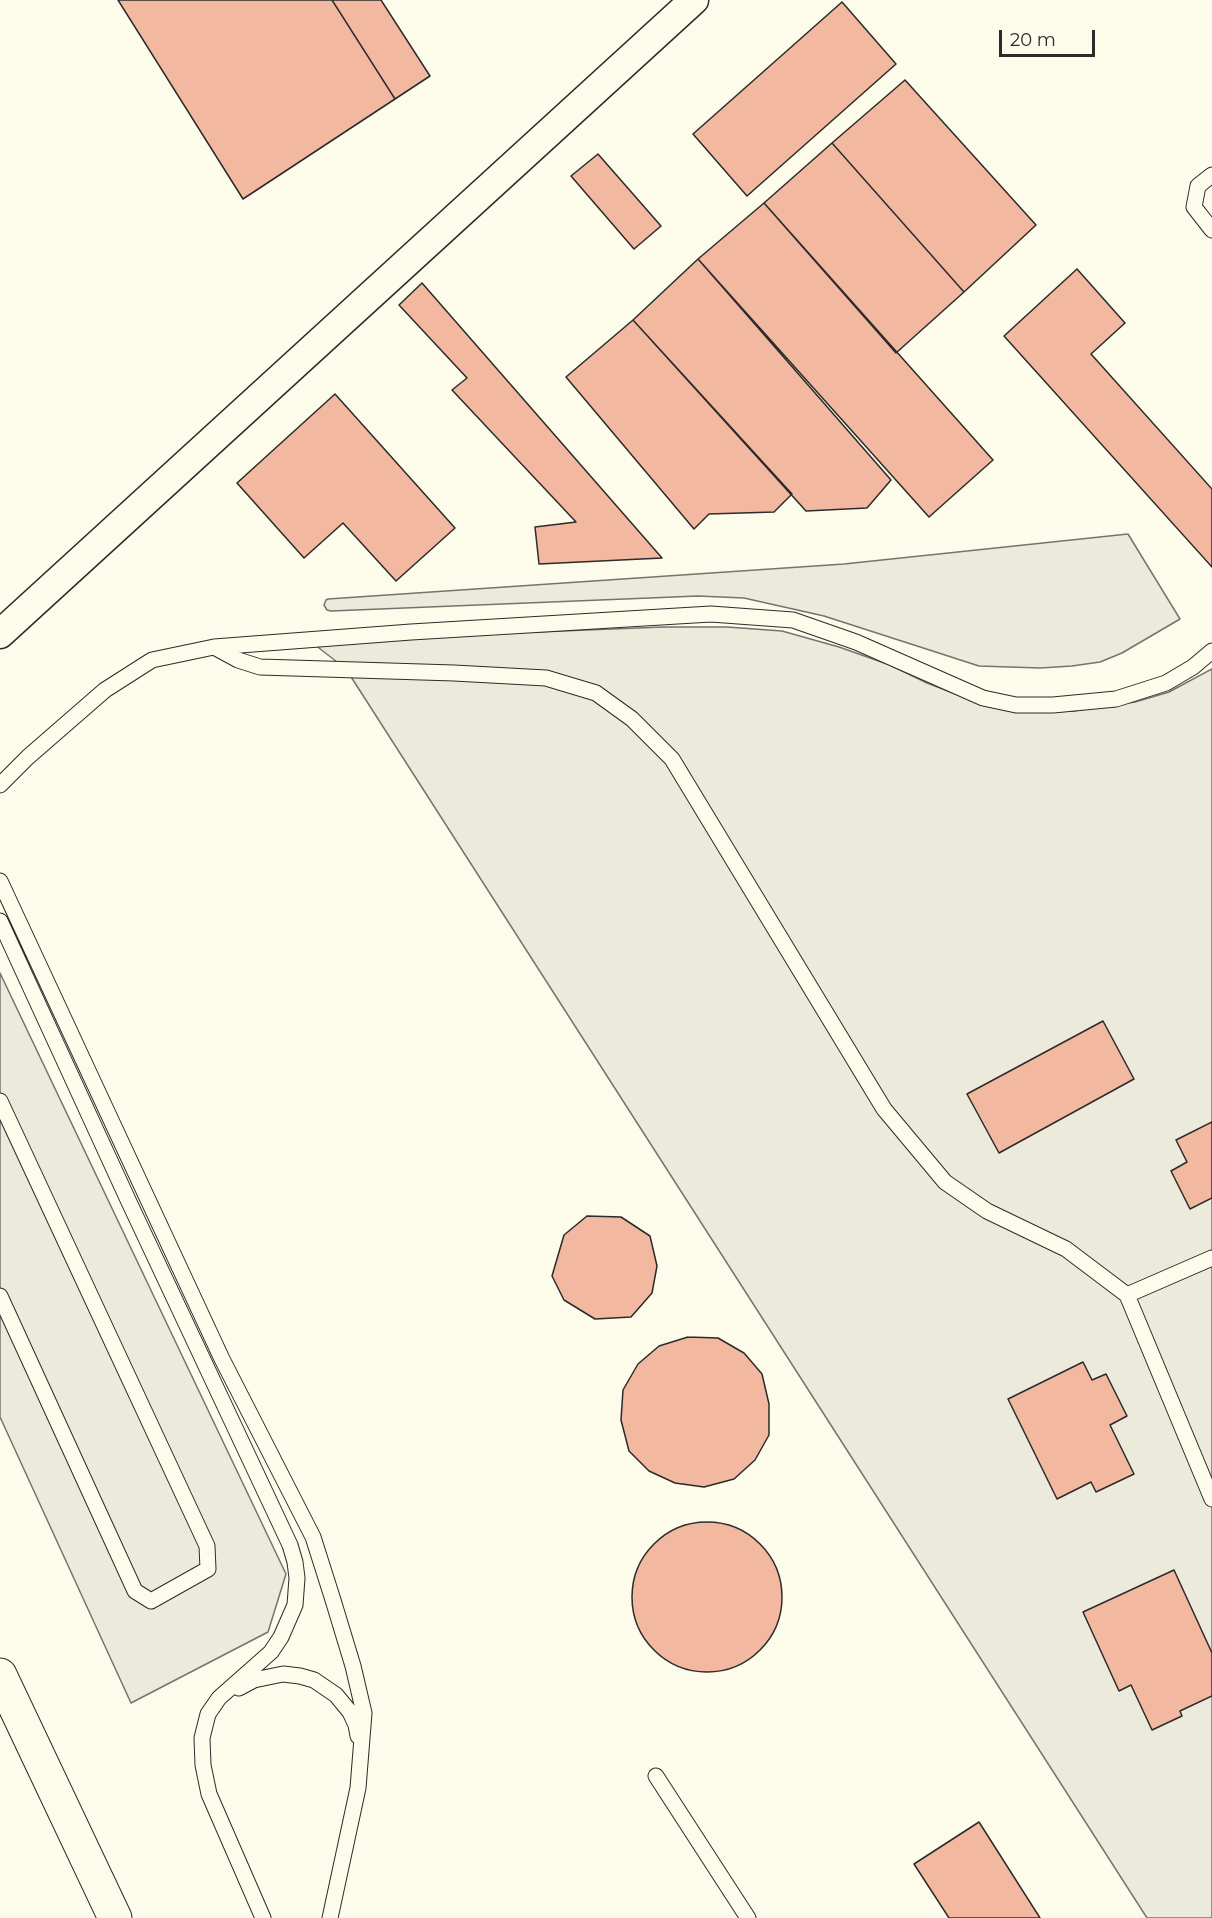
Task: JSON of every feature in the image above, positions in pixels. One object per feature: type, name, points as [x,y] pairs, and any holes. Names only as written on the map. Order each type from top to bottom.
[{"type":"main road","points":[[0,1675],[115,1918]]},
{"type":"street","points":[[0,634],[694,0]]},
{"type":"lane","points":[[1212,175],[1198,186],[1194,207],[1212,230]]},
{"type":"lane","points":[[0,785],[28,757],[105,690],[152,660],[214,647],[411,632],[711,614],[793,620],[856,642],[983,698],[1016,705],[1116,699],[1166,683],[1193,667],[1212,651]]},
{"type":"lane","points":[[214,647],[238,660],[260,667],[442,672],[546,678],[596,693],[632,719],[672,759],[884,1109],[945,1182],[987,1211],[1065,1249],[1126,1295],[1212,1499]]},
{"type":"lane","points":[[0,881],[222,1359],[313,1537],[353,1666],[364,1713],[358,1788],[330,1918]]},
{"type":"lane","points":[[0,921],[285,1534],[295,1562],[297,1578],[295,1605],[281,1637],[271,1652],[219,1698],[208,1714],[202,1738],[203,1765],[209,1794],[263,1918]]},
{"type":"lane","points":[[0,1101],[207,1546],[208,1569],[151,1601],[135,1591],[0,1296]]},
{"type":"lane","points":[[1126,1295],[1212,1258]]},
{"type":"lane","points":[[205,1725],[214,1710],[238,1688],[268,1676],[283,1674],[300,1676],[314,1680],[328,1688],[350,1712],[356,1725],[360,1766]]},
{"type":"lane","points":[[656,1776],[748,1918]]},
{"type":"shaded area","points":[[1128,534],[1180,619],[1122,653],[1100,662],[1072,666],[1040,668],[979,666],[824,616],[744,598],[698,596],[331,611],[327,610],[324,605],[328,599],[844,564]]},
{"type":"shaded area","points":[[663,627],[727,627],[782,631],[839,647],[890,665],[961,696],[1034,712],[1074,711],[1135,702],[1169,692],[1212,669],[1212,1918],[1147,1918],[346,669],[310,641]]},
{"type":"shaded area","points":[[0,973],[286,1574],[268,1632],[131,1703],[0,1417]]},
{"type":"building","points":[[118,0],[332,0],[395,99],[243,199]]},
{"type":"building","points":[[332,0],[381,0],[430,76],[395,99]]},
{"type":"building","points":[[842,2],[896,64],[747,196],[693,134]]},
{"type":"building","points":[[905,80],[1036,225],[964,292],[832,143]]},
{"type":"building","points":[[832,143],[964,292],[896,353],[764,203]]},
{"type":"building","points":[[598,154],[661,226],[634,249],[571,176]]},
{"type":"building","points":[[764,203],[993,460],[929,517],[698,259]]},
{"type":"building","points":[[698,259],[891,480],[867,508],[806,511],[633,320]]},
{"type":"building","points":[[1077,269],[1125,323],[1091,354],[1212,489],[1212,567],[1004,336]]},
{"type":"building","points":[[422,283],[662,558],[539,564],[535,527],[576,522],[452,390],[467,378],[399,305]]},
{"type":"building","points":[[633,320],[792,494],[774,512],[709,514],[694,529],[566,377]]},
{"type":"building","points":[[335,394],[455,528],[396,581],[343,523],[304,558],[237,483]]},
{"type":"building","points":[[1103,1021],[1134,1079],[999,1153],[967,1094]]},
{"type":"building","points":[[1212,1122],[1212,1198],[1190,1209],[1171,1171],[1187,1162],[1176,1140]]},
{"type":"building","points":[[587,1216],[621,1217],[650,1236],[657,1266],[652,1293],[631,1317],[595,1319],[564,1300],[552,1276],[564,1235]]},
{"type":"building","points":[[688,1337],[718,1338],[744,1353],[762,1374],[769,1404],[769,1435],[755,1460],[734,1479],[704,1487],[675,1483],[649,1471],[629,1451],[621,1420],[623,1390],[638,1364],[659,1346]]},
{"type":"building","points":[[1083,1362],[1092,1380],[1106,1374],[1127,1416],[1110,1425],[1134,1474],[1096,1492],[1091,1482],[1057,1499],[1008,1399]]},
{"type":"building","points":[[707,1522],[722,1523],[736,1528],[760,1544],[776,1568],[781,1582],[781,1612],[776,1626],[760,1650],[736,1666],[722,1671],[707,1672],[692,1671],[678,1666],[654,1650],[638,1626],[633,1612],[632,1597],[633,1582],[638,1568],[654,1544],[678,1528],[692,1523]]},
{"type":"building","points":[[1174,1570],[1212,1653],[1212,1696],[1180,1711],[1182,1716],[1152,1730],[1131,1685],[1119,1691],[1083,1612]]},
{"type":"building","points":[[979,1822],[1040,1918],[949,1918],[914,1864]]}]
